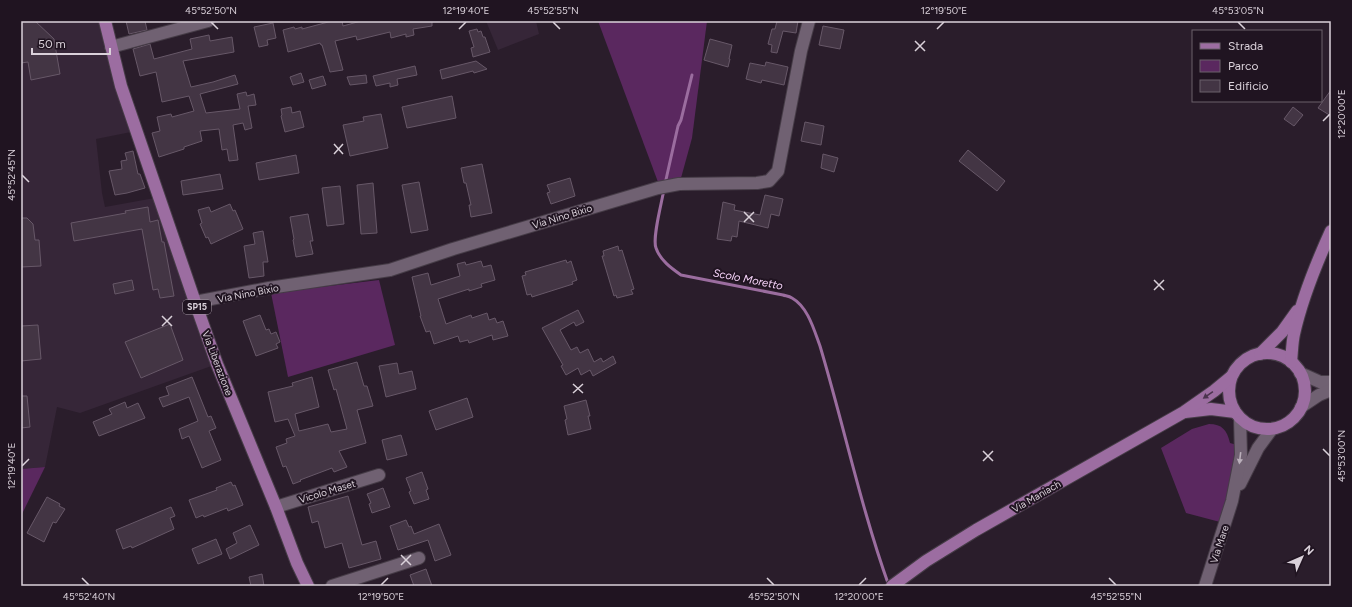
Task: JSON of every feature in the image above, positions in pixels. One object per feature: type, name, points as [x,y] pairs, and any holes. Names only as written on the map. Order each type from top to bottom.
[{"type":"main road","name":"Via Liberazione","points":[[105,21],[121,86],[217,364],[276,507],[297,563],[308,586]]},
{"type":"main road","points":[[1291,362],[1294,336],[1302,303],[1331,231]]},
{"type":"main road","points":[[1260,354],[1282,332],[1302,303]]},
{"type":"main road","points":[[1260,354],[1276,354],[1291,362],[1300,373],[1305,388],[1305,395],[1298,414],[1289,422],[1272,429],[1255,427],[1238,415],[1231,405],[1228,391],[1231,377],[1242,362],[1250,357],[1260,354]]},
{"type":"main road","name":"Via Maniach","points":[[892,586],[926,561],[976,530],[1184,412],[1231,377]]},
{"type":"main road","name":"Via Maniach","points":[[1184,412],[1211,409],[1238,415]]},
{"type":"street","points":[[112,47],[208,21]]},
{"type":"street","name":"Via Nino Bixio","points":[[195,302],[269,288],[390,270],[453,249],[658,188],[679,184],[757,183],[769,181],[778,171],[801,51],[809,21]]},
{"type":"street","points":[[1300,373],[1320,382],[1331,382]]},
{"type":"street","points":[[1301,407],[1331,390]]},
{"type":"street","points":[[1232,501],[1240,455],[1238,415]]},
{"type":"street","points":[[1232,501],[1258,448],[1272,429]]},
{"type":"street","name":"Vicolo Maset","points":[[276,507],[379,475]]},
{"type":"street","name":"Via Mare","points":[[1205,586],[1232,501]]},
{"type":"street","points":[[332,586],[419,558]]},
{"type":"shaded area","points":[[42,21],[105,21],[136,131],[96,139],[105,207],[160,197],[217,364],[80,413],[57,407],[45,467],[21,469],[21,26]]},
{"type":"shaded area","points":[[486,21],[536,21],[539,34],[498,50]]},
{"type":"green space","points":[[598,21],[707,21],[692,138],[681,178],[658,182]]},
{"type":"green space","points":[[379,280],[395,345],[288,377],[271,293]]},
{"type":"green space","points":[[1214,424],[1221,427],[1225,431],[1230,443],[1237,445],[1233,478],[1220,522],[1186,513],[1161,448],[1192,429]]},
{"type":"green space","points":[[45,467],[21,516],[21,469]]},
{"type":"building","points":[[21,21],[35,21],[54,39],[60,74],[31,80],[28,62],[21,63]]},
{"type":"building","points":[[126,21],[145,21],[147,30],[129,34]]},
{"type":"building","points":[[332,21],[342,21],[343,26],[361,21],[432,21],[432,26],[413,29],[414,35],[406,37],[406,34],[391,38],[390,32],[357,40],[356,36],[335,41],[343,70],[330,72],[322,45],[320,43],[288,52],[283,30],[294,27],[295,29],[302,27],[302,29]]},
{"type":"building","points":[[777,21],[798,21],[796,33],[783,31],[777,53],[771,52],[772,45],[768,44],[772,29],[775,29]]},
{"type":"building","points":[[273,23],[276,38],[267,40],[268,45],[259,47],[254,27]]},
{"type":"building","points":[[823,26],[844,30],[840,49],[819,45]]},
{"type":"building","points":[[477,29],[478,32],[481,31],[483,37],[485,37],[490,52],[473,57],[471,48],[474,47],[469,31]]},
{"type":"building","points":[[209,35],[210,41],[232,37],[234,52],[183,61],[191,87],[235,75],[238,84],[200,94],[206,113],[240,109],[237,94],[246,92],[247,96],[254,94],[256,105],[248,106],[252,128],[245,130],[243,123],[233,125],[238,160],[229,161],[227,149],[222,150],[219,129],[200,131],[202,141],[184,147],[184,149],[159,157],[152,133],[160,131],[157,117],[171,114],[172,117],[194,111],[189,96],[162,102],[156,72],[140,76],[133,49],[150,44],[154,59],[192,49],[190,39]]},
{"type":"building","points":[[710,39],[732,45],[728,67],[704,60]]},
{"type":"building","points":[[476,61],[487,69],[442,79],[440,70]]},
{"type":"building","points":[[766,62],[788,67],[784,85],[762,80],[761,83],[746,79],[750,63],[765,66]]},
{"type":"building","points":[[415,66],[417,75],[397,79],[398,85],[390,87],[390,83],[376,86],[373,76]]},
{"type":"building","points":[[301,73],[304,82],[293,85],[290,77]]},
{"type":"building","points":[[366,75],[367,83],[350,85],[347,77]]},
{"type":"building","points":[[323,76],[326,85],[312,89],[309,80]]},
{"type":"building","points":[[1331,90],[1331,116],[1318,108]]},
{"type":"building","points":[[452,96],[456,118],[407,128],[402,107]]},
{"type":"building","points":[[291,107],[292,113],[300,111],[304,127],[285,132],[281,109]]},
{"type":"building","points":[[1293,107],[1303,115],[1294,126],[1284,119]]},
{"type":"building","points":[[381,114],[388,148],[350,156],[343,125],[364,121],[363,117]]},
{"type":"building","points":[[805,122],[824,126],[821,145],[801,141]]},
{"type":"building","points":[[968,150],[1005,181],[997,191],[959,161]]},
{"type":"building","points":[[133,151],[138,174],[140,174],[145,188],[115,195],[109,171],[122,169],[121,161],[127,160],[125,153]]},
{"type":"building","points":[[823,154],[838,158],[834,172],[821,168]]},
{"type":"building","points":[[296,155],[299,173],[259,180],[256,163]]},
{"type":"building","points":[[482,164],[492,213],[471,217],[469,205],[471,205],[461,168]]},
{"type":"building","points":[[220,174],[223,189],[183,195],[181,181]]},
{"type":"building","points":[[570,178],[575,196],[551,204],[547,193],[550,192],[547,185]]},
{"type":"building","points":[[419,182],[428,230],[411,233],[402,185]]},
{"type":"building","points":[[373,183],[377,233],[361,234],[357,185]]},
{"type":"building","points":[[340,186],[344,224],[327,226],[322,188]]},
{"type":"building","points":[[765,195],[783,199],[779,216],[771,214],[768,228],[739,221],[737,237],[732,236],[731,241],[717,239],[723,202],[735,205],[734,210],[760,215]]},
{"type":"building","points":[[230,204],[233,211],[235,210],[243,229],[211,244],[208,237],[206,238],[200,224],[202,223],[198,210],[209,207],[211,212]]},
{"type":"building","points":[[148,207],[150,222],[158,220],[162,242],[164,242],[174,296],[160,298],[158,289],[153,290],[142,229],[74,241],[71,223],[126,213],[125,211]]},
{"type":"building","points":[[308,214],[313,241],[310,241],[313,254],[296,257],[290,217]]},
{"type":"building","points":[[21,218],[27,218],[33,224],[35,240],[39,240],[41,266],[21,267]]},
{"type":"building","points":[[263,231],[268,262],[263,262],[264,276],[249,278],[244,246],[255,244],[253,233]]},
{"type":"building","points":[[618,246],[619,251],[622,250],[634,289],[631,290],[633,294],[617,298],[616,295],[614,296],[602,256],[604,256],[603,251]]},
{"type":"building","points":[[566,260],[567,263],[571,261],[577,280],[572,282],[573,284],[532,297],[531,294],[527,295],[522,276],[526,275],[525,272]]},
{"type":"building","points":[[481,261],[483,267],[491,265],[495,280],[481,284],[482,287],[469,291],[469,289],[438,299],[446,324],[471,315],[472,318],[487,313],[489,320],[495,318],[497,323],[503,321],[508,336],[493,340],[492,335],[469,343],[468,340],[460,342],[458,336],[434,344],[430,331],[426,332],[420,316],[412,277],[428,273],[431,285],[460,276],[457,264],[465,262],[466,265]]},
{"type":"building","points":[[132,280],[134,290],[115,294],[113,284]]},
{"type":"building","points":[[578,310],[584,322],[576,326],[574,322],[560,330],[571,350],[577,347],[580,353],[588,349],[594,362],[601,358],[603,362],[613,356],[616,363],[593,376],[590,370],[581,375],[578,368],[566,375],[561,366],[563,365],[542,328]]},
{"type":"building","points":[[260,315],[266,330],[269,329],[271,334],[276,332],[280,342],[276,344],[278,348],[256,356],[243,321]]},
{"type":"building","points":[[170,324],[183,360],[141,378],[125,342]]},
{"type":"building","points":[[38,325],[41,359],[21,361],[21,326]]},
{"type":"building","points":[[357,362],[364,386],[367,386],[373,406],[357,410],[366,443],[339,451],[347,467],[334,472],[332,468],[293,484],[286,466],[283,467],[276,447],[287,443],[286,439],[295,436],[288,419],[275,422],[268,392],[293,386],[292,383],[312,377],[319,407],[295,414],[299,431],[328,424],[331,432],[347,429],[336,389],[334,390],[328,370]]},
{"type":"building","points":[[397,363],[399,374],[412,371],[416,389],[386,397],[379,366]]},
{"type":"building","points":[[192,377],[208,417],[211,416],[216,428],[209,431],[221,460],[202,468],[189,436],[182,439],[179,429],[198,421],[189,397],[163,407],[159,398],[169,395],[166,387]]},
{"type":"building","points":[[21,396],[27,396],[30,427],[21,428]]},
{"type":"building","points":[[467,398],[473,417],[436,430],[429,411]]},
{"type":"building","points":[[586,400],[590,416],[588,416],[591,429],[568,435],[564,406]]},
{"type":"building","points":[[125,402],[127,408],[138,403],[145,418],[99,436],[93,422],[112,414],[109,409]]},
{"type":"building","points":[[401,435],[407,455],[387,460],[382,440]]},
{"type":"building","points":[[422,472],[428,489],[426,490],[429,499],[414,504],[409,492],[411,491],[406,478]]},
{"type":"building","points":[[231,482],[233,486],[235,485],[243,505],[228,511],[227,508],[204,517],[203,515],[196,518],[189,500],[217,490],[216,488]]},
{"type":"building","points":[[383,488],[390,507],[372,513],[369,504],[371,503],[367,494]]},
{"type":"building","points":[[348,496],[362,545],[376,541],[381,559],[349,568],[342,543],[325,548],[318,521],[312,523],[308,507]]},
{"type":"building","points":[[47,497],[60,504],[59,506],[65,509],[56,523],[53,522],[44,542],[27,533]]},
{"type":"building","points":[[171,507],[175,516],[170,518],[174,529],[132,548],[131,546],[123,549],[116,530]]},
{"type":"building","points":[[406,520],[409,527],[411,526],[414,534],[439,524],[451,555],[435,561],[428,540],[398,550],[390,526]]},
{"type":"building","points":[[250,525],[259,545],[230,559],[226,549],[237,543],[233,533]]},
{"type":"building","points":[[216,539],[222,554],[198,564],[192,549]]},
{"type":"building","points":[[426,569],[432,586],[414,586],[410,575]]},
{"type":"building","points":[[262,574],[264,586],[251,586],[249,577]]},
{"type":"waterway","name":"Scolo Moretto","points":[[665,184],[678,126],[681,120],[692,75]]},
{"type":"waterway","name":"Scolo Moretto","points":[[664,189],[656,228],[655,243],[660,256],[670,267],[681,275],[789,296],[798,302],[806,313],[813,326],[820,346],[861,497],[889,586]]}]
